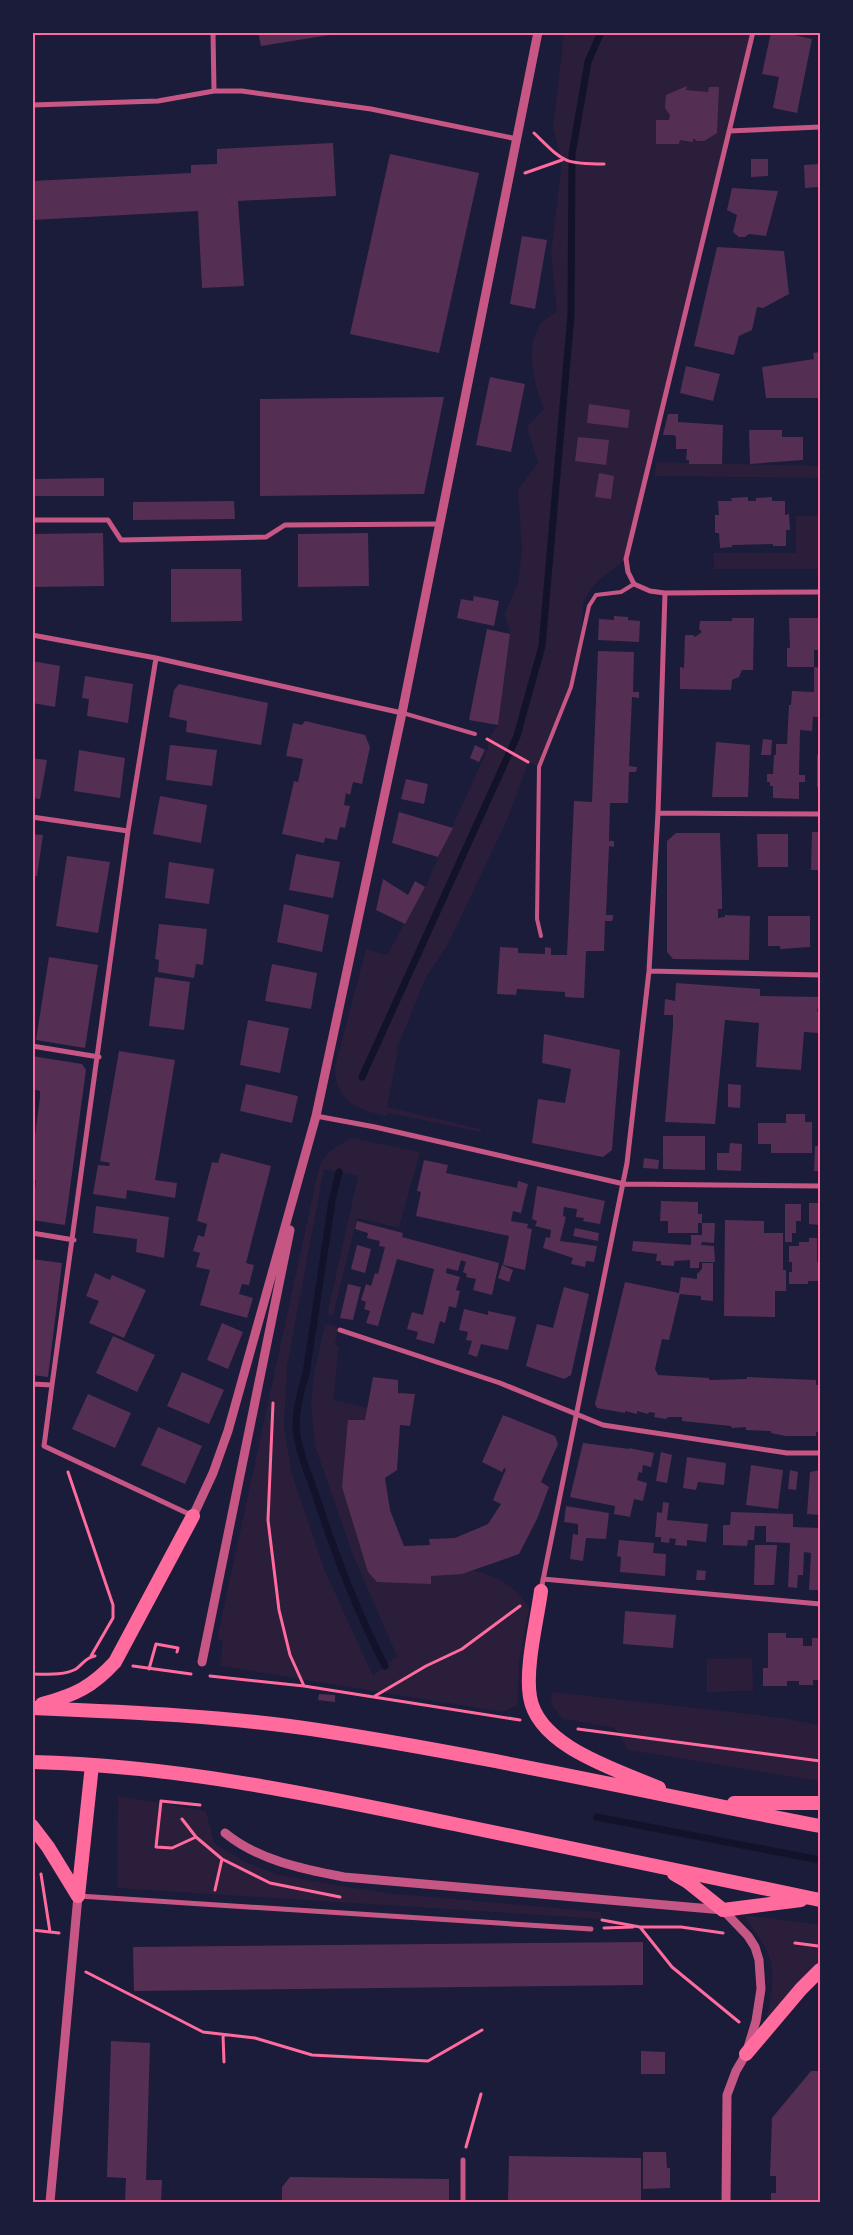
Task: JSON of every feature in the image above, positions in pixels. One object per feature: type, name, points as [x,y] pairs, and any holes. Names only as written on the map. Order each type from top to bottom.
[{"type":"highway","points":[[32,1707],[72,1696],[100,1678],[115,1662],[193,1516]]},
{"type":"highway","points":[[542,1585],[529,1687],[534,1711],[541,1724],[569,1748],[680,1798]]},
{"type":"highway","points":[[32,1707],[213,1719],[323,1731],[425,1748],[820,1826]]},
{"type":"highway","points":[[32,1762],[92,1765],[229,1780],[816,1899]]},
{"type":"highway","points":[[78,1896],[92,1765]]},
{"type":"highway","points":[[703,1803],[820,1802]]},
{"type":"highway","points":[[32,1826],[48,1847],[78,1896]]},
{"type":"highway","points":[[664,1868],[688,1882],[723,1910],[816,1899]]},
{"type":"highway","points":[[746,2054],[801,1989],[820,1970]]},
{"type":"street","points":[[213,32],[214,91]]},
{"type":"street","points":[[156,658],[128,831],[74,1240],[44,1446],[193,1516],[213,1474],[228,1431],[316,1116],[402,713],[538,32]]},
{"type":"street","points":[[753,32],[626,559],[628,572],[634,584],[650,591],[820,592]]},
{"type":"street","points":[[32,105],[158,101],[214,91],[242,91],[371,109],[517,138]]},
{"type":"street","points":[[729,131],[820,127]]},
{"type":"street","points":[[32,520],[108,520],[121,540],[266,537],[285,525],[440,524]]},
{"type":"street","points":[[665,592],[658,812],[649,971],[624,1184],[542,1585],[820,1604]]},
{"type":"street","points":[[32,635],[156,658],[402,713]]},
{"type":"street","points":[[658,812],[820,814]]},
{"type":"street","points":[[32,817],[128,831]]},
{"type":"street","points":[[649,971],[820,975]]},
{"type":"street","points":[[32,1046],[98,1057]]},
{"type":"street","points":[[316,1116],[375,1127],[624,1184],[820,1186]]},
{"type":"street","points":[[202,1662],[262,1363],[309,1144]]},
{"type":"street","points":[[32,1234],[74,1240]]},
{"type":"street","points":[[340,1330],[454,1367],[577,1413],[603,1425],[786,1453],[820,1453]]},
{"type":"street","points":[[32,1384],[52,1385]]},
{"type":"street","points":[[225,1832],[238,1843],[262,1856],[314,1871],[344,1876],[723,1910],[748,1936],[759,1960],[761,1989],[746,2054],[736,2071],[727,2095],[726,2202]]},
{"type":"street","points":[[50,2202],[78,1896],[591,1929]]},
{"type":"street","points":[[463,2160],[463,2202]]},
{"type":"lane","points":[[541,936],[537,919],[539,767],[556,727],[576,669],[589,606],[596,595],[620,592],[634,584]]},
{"type":"lane","points":[[402,713],[475,734]]},
{"type":"path","points":[[520,120],[562,160],[580,164],[604,164]]},
{"type":"path","points":[[509,178],[562,160]]},
{"type":"path","points":[[488,739],[530,763]]},
{"type":"path","points":[[274,1395],[268,1520],[279,1610],[290,1655],[304,1686]]},
{"type":"path","points":[[32,1674],[64,1673],[76,1668],[91,1656],[113,1618],[114,1605],[62,1455]]},
{"type":"path","points":[[374,1697],[426,1666],[462,1649],[542,1585]]},
{"type":"path","points":[[149,1669],[156,1644],[178,1648],[177,1652]]},
{"type":"path","points":[[91,1656],[149,1669],[194,1674]]},
{"type":"path","points":[[203,1675],[304,1686],[541,1724],[820,1761]]},
{"type":"path","points":[[182,1819],[196,1837],[172,1848],[156,1847],[161,1801],[200,1805]]},
{"type":"path","points":[[213,1904],[222,1859]]},
{"type":"path","points":[[39,1871],[43,1878],[50,1932]]},
{"type":"path","points":[[640,1928],[672,1967],[752,2033]]},
{"type":"path","points":[[591,1929],[681,1928],[748,1936]]},
{"type":"path","points":[[32,1930],[75,1935]]},
{"type":"path","points":[[795,1943],[818,1946]]},
{"type":"path","points":[[72,1964],[203,2032],[256,2038],[312,2055],[428,2061],[482,2030]]},
{"type":"path","points":[[223,2035],[224,2062]]},
{"type":"path","points":[[463,2160],[481,2094]]},
{"type":"shaded area","points":[[564,33],[753,33],[626,559],[599,580],[590,590],[583,603],[581,649],[576,669],[539,767],[530,763],[527,766],[507,820],[447,946],[426,977],[396,1051],[398,1052],[387,1107],[481,1129],[481,1132],[388,1113],[386,1116],[366,1111],[350,1102],[344,1096],[336,1079],[335,1067],[366,949],[387,955],[425,887],[488,748],[488,739],[498,725],[510,634],[505,613],[518,583],[522,550],[518,490],[538,463],[527,427],[544,409],[532,368],[532,346],[540,324],[557,311],[551,254],[562,160],[553,129]]},
{"type":"shaded area","points":[[657,462],[820,466],[820,478],[654,476]]},
{"type":"shaded area","points":[[796,516],[820,516],[820,569],[714,569],[714,553],[796,553]]},
{"type":"shaded area","points":[[352,1138],[420,1152],[399,1228],[357,1218],[333,1316],[327,1315],[358,1176],[324,1169],[287,1366],[284,1426],[292,1474],[325,1571],[373,1676],[397,1656],[353,1555],[315,1446],[311,1406],[314,1375],[325,1324],[338,1327],[335,1345],[339,1346],[333,1400],[369,1408],[374,1485],[402,1565],[456,1568],[473,1570],[489,1575],[518,1593],[529,1608],[519,1663],[517,1705],[503,1712],[220,1666],[223,1641],[217,1639],[319,1167],[329,1153]]},
{"type":"shaded area","points":[[752,1658],[753,1691],[707,1692],[707,1659]]},
{"type":"shaded area","points":[[552,1692],[783,1718],[820,1725],[820,1781],[628,1750],[615,1728],[563,1719],[551,1704]]},
{"type":"shaded area","points":[[118,1796],[206,1811],[214,1843],[243,1861],[275,1874],[386,1893],[600,1912],[602,1919],[117,1888]]},
{"type":"shaded area","points":[[744,1915],[820,1925],[820,1962],[791,1990],[765,2025],[772,1988],[772,1969],[765,1946]]},
{"type":"building","points":[[258,32],[336,32],[336,34],[261,46]]},
{"type":"building","points":[[771,32],[781,32],[812,39],[797,113],[773,108],[779,77],[762,74]]},
{"type":"building","points":[[687,86],[686,90],[708,92],[709,87],[719,87],[717,133],[704,141],[697,141],[693,138],[693,142],[680,140],[679,144],[656,144],[656,120],[669,120],[670,115],[665,108],[666,95]]},
{"type":"building","points":[[333,143],[336,196],[238,201],[244,286],[202,288],[198,211],[32,220],[32,181],[191,173],[191,165],[217,164],[217,149]]},
{"type":"building","points":[[390,154],[479,173],[439,353],[350,334]]},
{"type":"building","points":[[751,159],[768,159],[768,176],[751,177]]},
{"type":"building","points":[[820,164],[820,182],[818,187],[805,188],[804,165]]},
{"type":"building","points":[[732,188],[778,191],[766,236],[749,234],[745,237],[739,237],[733,232],[737,215],[727,210]]},
{"type":"building","points":[[522,236],[547,240],[535,309],[510,304]]},
{"type":"building","points":[[717,247],[784,251],[789,294],[763,308],[757,307],[752,330],[739,336],[734,355],[694,346]]},
{"type":"building","points":[[820,352],[820,398],[766,398],[762,367],[814,359],[813,353]]},
{"type":"building","points":[[686,366],[720,374],[713,401],[680,393]]},
{"type":"building","points":[[490,377],[525,384],[511,452],[476,445]]},
{"type":"building","points":[[444,397],[424,494],[260,496],[260,399]]},
{"type":"building","points":[[589,404],[630,410],[628,428],[587,423]]},
{"type":"building","points":[[668,414],[678,414],[678,422],[723,425],[722,464],[689,464],[689,460],[686,460],[687,449],[676,449],[676,437],[674,435],[663,435]]},
{"type":"building","points":[[749,430],[782,430],[782,437],[803,437],[803,460],[750,464]]},
{"type":"building","points":[[578,437],[609,440],[606,465],[575,461]]},
{"type":"building","points":[[599,473],[614,476],[611,499],[595,497]]},
{"type":"building","points":[[104,478],[104,496],[32,496],[32,479]]},
{"type":"building","points":[[748,497],[748,501],[756,501],[756,498],[772,497],[772,501],[785,501],[785,515],[789,514],[790,530],[786,530],[786,546],[773,546],[773,544],[732,545],[732,547],[720,548],[719,533],[715,533],[715,515],[719,515],[718,501],[732,501],[731,498]]},
{"type":"building","points":[[234,501],[235,519],[133,520],[133,502]]},
{"type":"building","points":[[103,533],[104,586],[33,587],[32,534]]},
{"type":"building","points":[[368,533],[369,586],[298,587],[298,534]]},
{"type":"building","points":[[171,569],[241,569],[242,621],[171,622]]},
{"type":"building","points":[[474,596],[499,601],[494,626],[457,618],[461,599],[473,601]]},
{"type":"building","points":[[614,616],[628,617],[628,620],[640,621],[639,642],[598,640],[599,619],[614,620]]},
{"type":"building","points":[[732,618],[754,618],[753,670],[742,670],[739,677],[732,680],[731,690],[680,689],[680,667],[684,668],[685,635],[693,635],[695,637],[702,632],[699,629],[700,621],[732,621]]},
{"type":"building","points":[[789,618],[820,618],[820,650],[814,650],[814,667],[787,667],[787,648],[790,648]]},
{"type":"building","points":[[487,629],[510,634],[498,725],[469,720]]},
{"type":"building","points":[[598,651],[634,652],[633,692],[639,692],[639,698],[632,697],[629,766],[637,767],[636,772],[629,772],[628,803],[610,803],[609,841],[614,841],[614,847],[609,846],[606,915],[613,915],[613,918],[612,921],[605,921],[604,951],[586,951],[584,998],[565,997],[565,992],[517,989],[516,995],[497,994],[500,947],[518,948],[518,953],[545,954],[545,947],[551,948],[551,955],[567,955],[574,801],[592,802]]},
{"type":"building","points":[[32,661],[60,666],[55,707],[32,703]]},
{"type":"building","points":[[814,667],[820,668],[820,717],[813,717],[812,731],[800,730],[799,775],[805,775],[805,782],[799,782],[799,799],[773,798],[773,786],[770,786],[770,782],[767,782],[767,774],[773,774],[776,744],[787,744],[789,705],[791,705],[792,691],[814,692]]},
{"type":"building","points":[[85,676],[133,684],[128,723],[87,716],[89,699],[82,698]]},
{"type":"building","points":[[179,684],[268,703],[261,745],[186,732],[187,721],[169,717],[174,690]]},
{"type":"building","points":[[305,721],[365,735],[370,747],[362,784],[353,782],[350,795],[346,793],[344,805],[350,806],[345,828],[340,827],[337,840],[325,838],[324,843],[282,834],[294,781],[298,782],[303,759],[286,756],[293,723],[302,725]]},
{"type":"building","points":[[763,739],[772,740],[771,755],[761,755]]},
{"type":"building","points":[[716,742],[750,745],[748,797],[712,797]]},
{"type":"building","points":[[170,745],[217,750],[212,786],[166,780]]},
{"type":"building","points":[[475,745],[485,750],[479,762],[470,758]]},
{"type":"building","points":[[79,750],[125,758],[120,798],[74,791]]},
{"type":"building","points":[[817,755],[820,755],[820,787],[817,787]]},
{"type":"building","points":[[32,758],[47,760],[40,799],[32,798]]},
{"type":"building","points":[[406,779],[428,784],[424,804],[401,799]]},
{"type":"building","points":[[160,796],[207,805],[201,843],[153,834]]},
{"type":"building","points":[[399,812],[453,828],[438,857],[392,843]]},
{"type":"building","points":[[812,832],[820,832],[820,870],[811,870]]},
{"type":"building","points":[[676,833],[720,833],[722,909],[718,909],[718,918],[725,917],[725,915],[750,916],[749,960],[673,959],[667,952],[667,841]]},
{"type":"building","points":[[32,834],[43,835],[37,876],[32,876]]},
{"type":"building","points":[[757,834],[788,834],[788,867],[758,867]]},
{"type":"building","points":[[296,854],[340,862],[333,898],[289,890]]},
{"type":"building","points":[[67,856],[110,862],[98,933],[56,926]]},
{"type":"building","points":[[169,862],[214,869],[209,904],[165,898]]},
{"type":"building","points":[[383,879],[408,895],[415,881],[425,887],[405,924],[376,910]]},
{"type":"building","points":[[284,904],[329,915],[322,952],[277,942]]},
{"type":"building","points":[[768,916],[810,916],[810,947],[780,949],[780,946],[768,946]]},
{"type":"building","points":[[159,924],[207,929],[203,965],[196,964],[194,978],[158,972],[159,960],[155,959]]},
{"type":"building","points":[[49,957],[98,965],[85,1048],[36,1040]]},
{"type":"building","points":[[272,964],[317,973],[311,1009],[265,1001]]},
{"type":"building","points":[[155,977],[190,982],[184,1030],[149,1026]]},
{"type":"building","points":[[676,983],[760,989],[760,996],[820,997],[817,1011],[820,1013],[820,1045],[818,1045],[818,1033],[804,1032],[801,1070],[756,1067],[759,1023],[725,1020],[715,1124],[665,1122],[673,1015],[664,1015],[665,999],[675,1001]]},
{"type":"building","points":[[248,1020],[289,1028],[280,1073],[240,1065]]},
{"type":"building","points":[[544,1034],[620,1050],[612,1150],[603,1157],[532,1143],[538,1099],[565,1103],[571,1069],[542,1063]]},
{"type":"building","points":[[119,1051],[175,1060],[155,1180],[177,1183],[175,1198],[127,1190],[126,1199],[93,1194],[98,1165],[109,1166],[110,1163],[100,1161]]},
{"type":"building","points":[[32,1056],[82,1064],[86,1070],[65,1225],[32,1220],[36,1180],[32,1180],[32,1159],[40,1091],[32,1089]]},
{"type":"building","points":[[246,1084],[298,1096],[292,1123],[240,1111]]},
{"type":"building","points":[[728,1084],[741,1085],[740,1108],[728,1107]]},
{"type":"building","points":[[786,1114],[805,1114],[805,1122],[812,1122],[812,1153],[771,1153],[771,1144],[758,1144],[758,1123],[786,1123]]},
{"type":"building","points":[[663,1136],[705,1136],[705,1170],[663,1169]]},
{"type":"building","points":[[730,1143],[742,1144],[741,1171],[717,1170],[717,1153],[729,1153]]},
{"type":"building","points":[[815,1146],[820,1146],[820,1171],[814,1171]]},
{"type":"building","points":[[221,1153],[271,1166],[246,1263],[254,1265],[249,1285],[242,1284],[239,1294],[253,1298],[247,1318],[200,1305],[210,1270],[196,1267],[200,1253],[193,1251],[198,1235],[204,1237],[207,1224],[197,1221],[212,1162],[218,1163]]},
{"type":"building","points":[[644,1158],[659,1160],[658,1169],[643,1168]]},
{"type":"building","points":[[424,1160],[448,1165],[446,1173],[517,1188],[518,1181],[528,1184],[521,1213],[513,1211],[511,1221],[528,1224],[527,1228],[532,1229],[525,1270],[503,1265],[509,1236],[416,1216],[421,1192],[417,1191]]},
{"type":"building","points":[[537,1186],[605,1201],[600,1224],[583,1221],[584,1218],[576,1217],[577,1209],[564,1207],[563,1216],[566,1217],[560,1241],[597,1246],[594,1262],[586,1261],[585,1267],[571,1264],[573,1258],[543,1248],[546,1237],[550,1238],[551,1230],[535,1226],[537,1221],[532,1219]]},
{"type":"building","points":[[661,1201],[698,1202],[698,1214],[702,1214],[702,1223],[698,1223],[698,1233],[668,1233],[668,1221],[660,1221]]},
{"type":"building","points":[[809,1203],[820,1203],[820,1225],[809,1224]]},
{"type":"building","points":[[785,1204],[801,1204],[801,1221],[796,1221],[796,1233],[792,1233],[792,1242],[785,1242]]},
{"type":"building","points":[[96,1206],[169,1217],[164,1258],[136,1252],[137,1239],[93,1233]]},
{"type":"building","points":[[725,1220],[764,1221],[764,1233],[783,1233],[783,1270],[786,1270],[786,1291],[775,1291],[775,1317],[724,1316]]},
{"type":"building","points":[[357,1221],[403,1233],[402,1237],[499,1263],[492,1295],[473,1290],[476,1279],[466,1277],[467,1274],[463,1272],[466,1262],[461,1260],[458,1271],[447,1268],[446,1273],[460,1277],[456,1290],[460,1291],[456,1308],[449,1306],[445,1323],[440,1321],[434,1344],[416,1339],[418,1332],[407,1329],[412,1312],[423,1315],[434,1269],[397,1259],[378,1326],[366,1323],[370,1311],[364,1309],[366,1302],[361,1300],[366,1284],[371,1286],[375,1273],[378,1274],[385,1247],[379,1246],[380,1241],[367,1238],[368,1233],[355,1229]]},
{"type":"building","points":[[702,1223],[715,1223],[714,1243],[702,1242],[701,1245],[714,1246],[715,1262],[699,1262],[699,1268],[690,1268],[690,1260],[674,1261],[674,1266],[661,1265],[661,1261],[656,1261],[657,1254],[632,1251],[633,1241],[691,1245],[691,1235],[702,1235]]},
{"type":"building","points":[[575,1228],[599,1233],[598,1241],[573,1236]]},
{"type":"building","points":[[809,1238],[817,1238],[817,1262],[820,1262],[820,1281],[808,1281],[808,1284],[789,1284],[789,1272],[792,1272],[792,1262],[789,1262],[789,1246],[799,1246],[799,1242],[809,1242]]},
{"type":"building","points":[[357,1245],[371,1249],[365,1273],[351,1269]]},
{"type":"building","points":[[32,1259],[62,1263],[48,1377],[32,1375]]},
{"type":"building","points":[[702,1263],[713,1263],[713,1301],[701,1300],[701,1296],[680,1294],[669,1340],[662,1339],[655,1369],[658,1375],[709,1378],[709,1380],[747,1379],[747,1377],[816,1380],[816,1385],[820,1385],[820,1433],[816,1432],[816,1436],[786,1436],[771,1433],[771,1431],[746,1430],[746,1427],[732,1428],[731,1426],[682,1421],[682,1417],[668,1417],[666,1419],[654,1417],[655,1413],[649,1412],[648,1414],[637,1411],[637,1414],[597,1408],[595,1404],[625,1282],[679,1293],[681,1277],[697,1279],[697,1274],[702,1269]]},
{"type":"building","points":[[502,1265],[513,1270],[509,1282],[498,1278]]},
{"type":"building","points":[[95,1273],[110,1280],[112,1275],[146,1290],[124,1338],[89,1323],[99,1301],[86,1296]]},
{"type":"building","points":[[348,1284],[361,1287],[353,1320],[340,1318]]},
{"type":"building","points":[[564,1287],[589,1294],[571,1375],[564,1379],[526,1366],[537,1324],[553,1328]]},
{"type":"building","points":[[464,1309],[488,1315],[488,1311],[516,1317],[508,1350],[481,1344],[477,1357],[468,1354],[472,1341],[466,1340],[468,1332],[459,1330]]},
{"type":"building","points":[[222,1323],[243,1332],[228,1369],[207,1360]]},
{"type":"building","points":[[113,1336],[155,1355],[137,1392],[96,1373]]},
{"type":"building","points":[[182,1372],[224,1390],[209,1424],[167,1406]]},
{"type":"building","points":[[373,1377],[398,1380],[398,1393],[415,1394],[410,1426],[400,1425],[397,1470],[385,1478],[390,1510],[404,1546],[430,1545],[429,1539],[455,1538],[488,1524],[501,1504],[493,1500],[506,1469],[504,1468],[502,1472],[482,1462],[503,1415],[555,1436],[558,1444],[541,1482],[549,1487],[537,1519],[519,1554],[462,1574],[431,1576],[431,1584],[377,1582],[368,1572],[342,1487],[348,1420],[365,1420]]},
{"type":"building","points":[[88,1394],[131,1413],[115,1448],[72,1429]]},
{"type":"building","points":[[158,1427],[202,1446],[185,1484],[141,1465]]},
{"type":"building","points":[[583,1443],[654,1453],[651,1467],[643,1465],[642,1473],[639,1472],[637,1480],[647,1483],[643,1501],[634,1499],[630,1517],[614,1514],[615,1506],[570,1497]]},
{"type":"building","points":[[661,1452],[672,1455],[667,1483],[656,1481]]},
{"type":"building","points":[[687,1457],[726,1463],[724,1485],[698,1482],[696,1490],[683,1488]]},
{"type":"building","points":[[751,1465],[783,1470],[778,1509],[746,1505]]},
{"type":"building","points":[[790,1470],[798,1472],[796,1490],[788,1489]]},
{"type":"building","points":[[820,1470],[820,1515],[807,1514],[810,1472]]},
{"type":"building","points":[[663,1502],[669,1503],[667,1520],[708,1524],[706,1542],[687,1540],[687,1546],[675,1545],[676,1539],[670,1538],[669,1543],[661,1542],[661,1537],[655,1537],[657,1512],[662,1513]]},
{"type":"building","points":[[566,1506],[609,1513],[606,1539],[586,1538],[583,1561],[570,1559],[573,1534],[578,1535],[578,1524],[564,1522]]},
{"type":"building","points":[[731,1512],[793,1514],[793,1527],[820,1528],[820,1590],[809,1590],[811,1553],[804,1552],[803,1575],[798,1575],[797,1588],[788,1587],[790,1543],[766,1542],[766,1526],[755,1526],[754,1540],[748,1540],[747,1546],[723,1545],[723,1525],[730,1525]]},
{"type":"building","points":[[619,1540],[654,1543],[653,1553],[666,1554],[665,1576],[620,1572],[621,1557],[617,1556]]},
{"type":"building","points":[[755,1545],[777,1545],[774,1585],[754,1585]]},
{"type":"building","points":[[697,1570],[706,1571],[705,1580],[696,1580]]},
{"type":"building","points":[[625,1611],[676,1615],[673,1648],[623,1644]]},
{"type":"building","points":[[768,1633],[786,1633],[786,1638],[803,1638],[803,1646],[812,1646],[812,1638],[820,1638],[820,1680],[813,1680],[813,1685],[799,1685],[799,1681],[787,1681],[787,1686],[763,1686],[763,1668],[768,1668]]},
{"type":"building","points":[[319,1694],[335,1695],[335,1702],[318,1700]]},
{"type":"building","points":[[643,1942],[643,1985],[134,1991],[133,1947]]},
{"type":"building","points":[[111,2041],[150,2043],[146,2180],[162,2180],[161,2202],[125,2202],[126,2178],[107,2177]]},
{"type":"building","points":[[641,2051],[665,2052],[665,2074],[641,2074]]},
{"type":"building","points":[[811,2071],[820,2071],[820,2202],[771,2202],[771,2193],[776,2193],[776,2176],[770,2176],[772,2118]]},
{"type":"building","points":[[643,2152],[666,2152],[667,2168],[670,2168],[670,2188],[643,2189]]},
{"type":"building","points":[[509,2156],[641,2158],[641,2202],[508,2202]]},
{"type":"building","points":[[290,2177],[449,2179],[449,2202],[282,2202],[282,2187]]},
{"type":"waterway","points":[[362,1077],[517,736],[542,646],[571,315],[572,154],[588,62],[601,32]]},
{"type":"waterway","points":[[339,1172],[332,1201],[306,1374],[299,1400],[296,1426],[304,1462],[339,1561],[365,1625],[385,1666]]},
{"type":"waterway","points":[[597,1817],[820,1860]]}]
